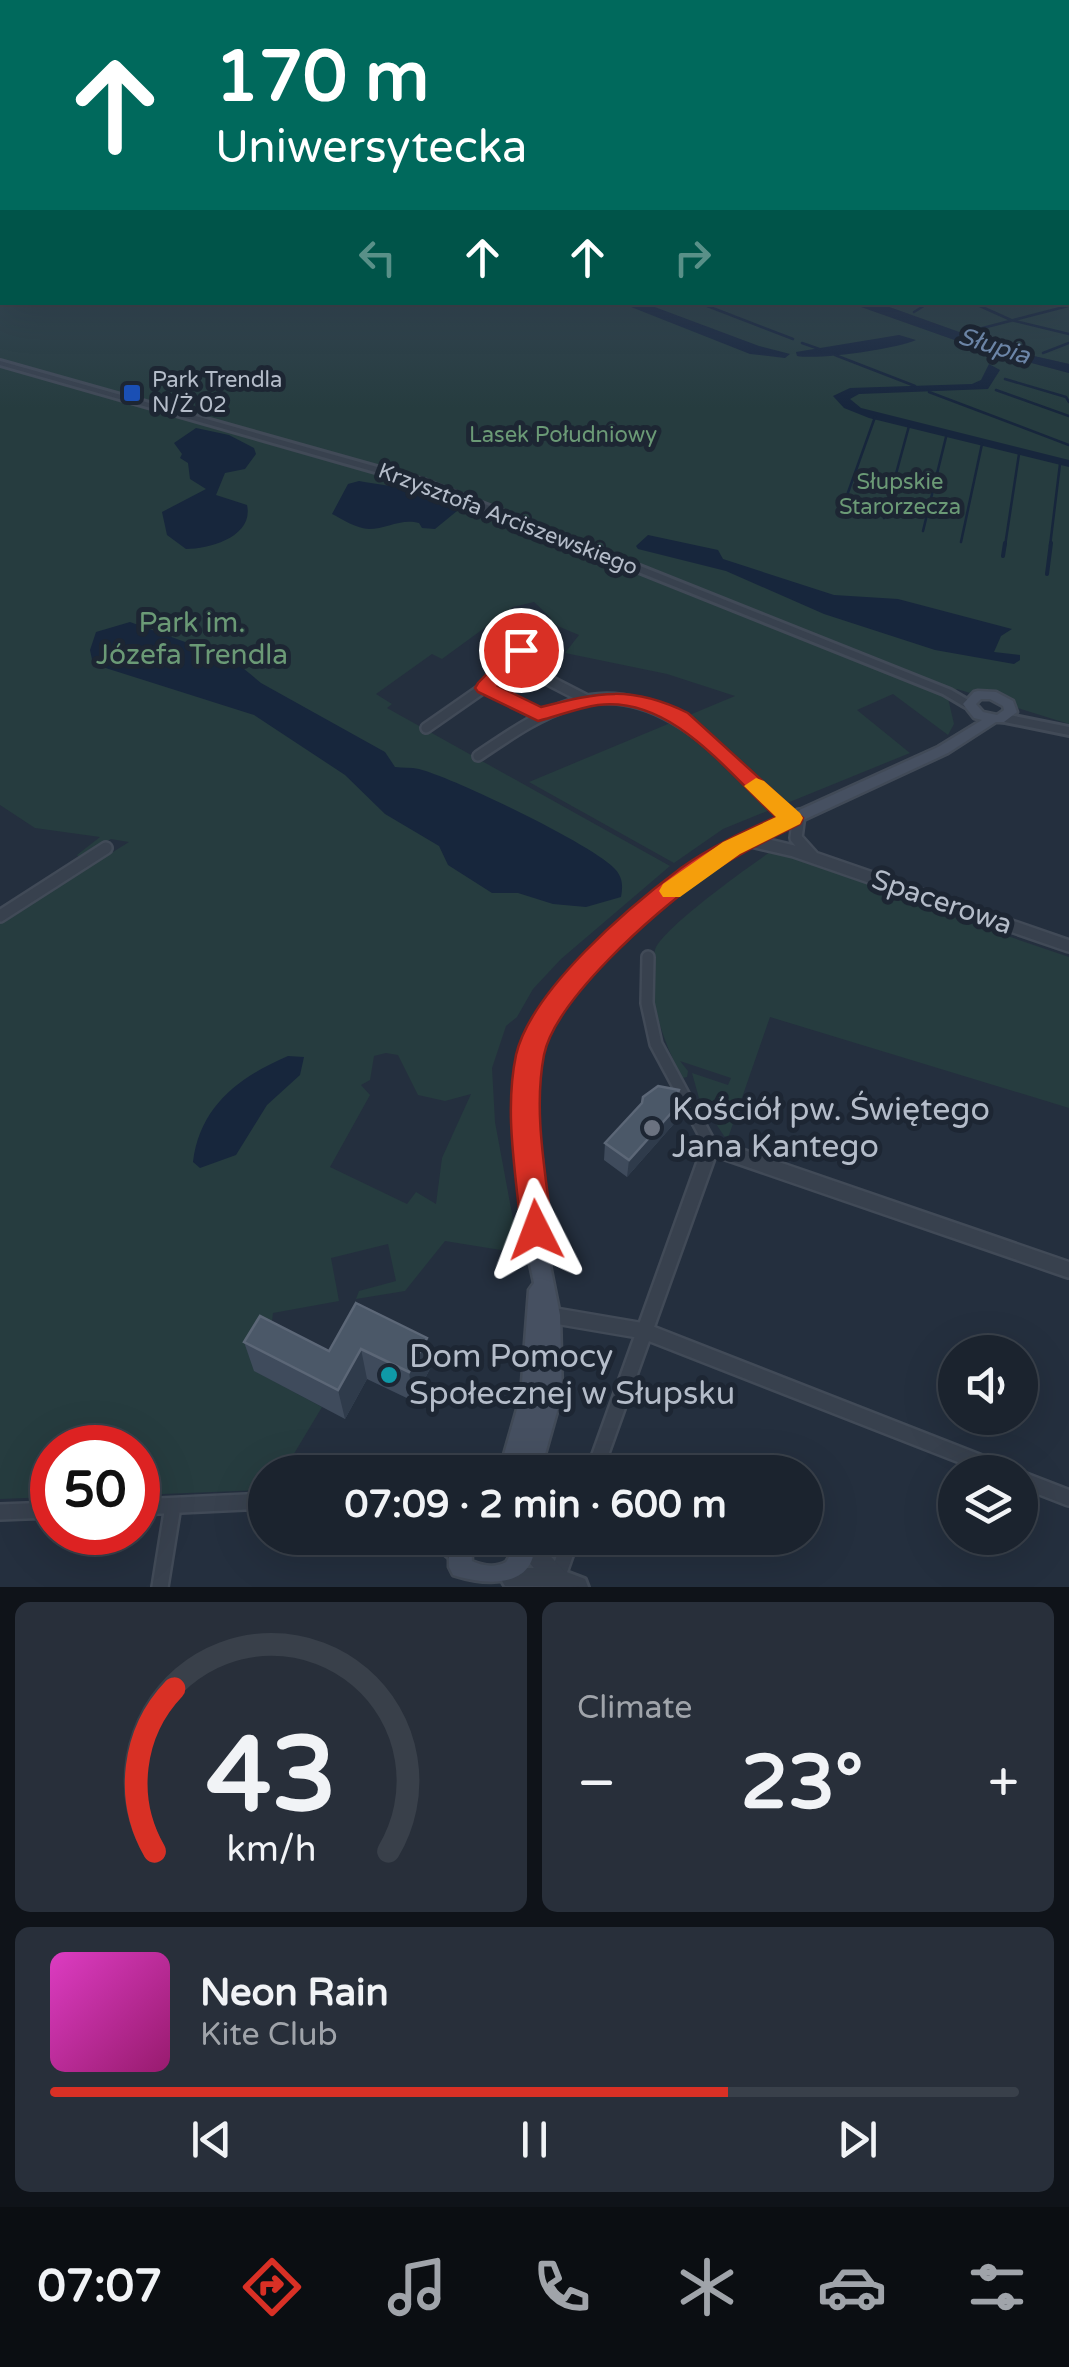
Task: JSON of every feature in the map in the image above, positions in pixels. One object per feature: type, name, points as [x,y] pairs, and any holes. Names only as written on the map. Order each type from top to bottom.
[{"type":"main road","points":[[958,742],[972,704],[992,695],[1002,715]]},
{"type":"main road","points":[[972,704],[1002,715]]},
{"type":"main road","points":[[533,1455],[551,1394],[550,1315],[540,1274],[524,1094],[531,1050],[543,1022],[583,968],[690,875],[747,840],[958,742],[1002,715]]},
{"type":"main road","points":[[515,1455],[532,1395],[540,1274]]},
{"type":"main road","points":[[478,1573],[520,1568],[522,1555]]},
{"type":"street","name":"Krzysztofa Arciszewskiego","points":[[0,362],[424,483],[972,704]]},
{"type":"street","points":[[426,728],[485,688],[534,634]]},
{"type":"street","points":[[550,681],[588,700]]},
{"type":"street","points":[[485,688],[538,715]]},
{"type":"street","points":[[478,756],[538,715],[588,700],[639,700],[680,718],[795,817],[796,838],[815,858]]},
{"type":"street","points":[[1002,715],[1069,731]]},
{"type":"street","name":"Spacerowa","points":[[747,840],[815,858],[1069,946]]},
{"type":"street","points":[[0,916],[106,848]]},
{"type":"street","points":[[648,958],[647,1002],[656,1044],[712,1147],[1069,1270]]},
{"type":"street","points":[[600,1455],[712,1147]]},
{"type":"street","points":[[550,1315],[644,1331],[961,1455]]},
{"type":"street","points":[[1038,1486],[1069,1498]]},
{"type":"street","points":[[160,1506],[248,1503]]},
{"type":"street","points":[[160,1587],[173,1506]]},
{"type":"street","points":[[0,1512],[30,1511]]},
{"type":"street","points":[[456,1555],[478,1573],[567,1582]]},
{"type":"street","points":[[539,1555],[567,1582]]},
{"type":"street","points":[[567,1582],[569,1555]]},
{"type":"green space","points":[[0,305],[856,305],[983,350],[1069,373],[1069,724],[957,689],[948,698],[954,724],[948,735],[893,694],[857,710],[910,753],[723,829],[674,863],[529,782],[735,696],[667,674],[565,653],[579,635],[548,622],[551,618],[534,602],[513,607],[442,659],[432,654],[376,694],[392,704],[387,708],[670,866],[561,959],[506,1026],[492,1068],[495,1122],[515,1230],[513,1252],[445,1241],[405,1291],[356,1299],[359,1291],[396,1281],[388,1244],[331,1258],[339,1301],[273,1313],[269,1346],[255,1371],[322,1407],[293,1455],[248,1455],[248,1491],[160,1494],[160,1425],[30,1425],[30,1498],[0,1499],[0,922],[129,842],[111,839],[77,855],[100,837],[35,828],[0,805]],"holes":[[[398,1055],[418,1095],[445,1101],[471,1094],[442,1158],[436,1204],[416,1192],[407,1204],[330,1167],[370,1095],[361,1085],[370,1080],[374,1056]]]},
{"type":"green space","points":[[884,305],[1069,305],[1069,364],[1012,351]]},
{"type":"green space","points":[[773,850],[983,921],[981,927],[1069,957],[1069,1108],[770,1017],[728,1138],[724,1136],[699,1098],[692,1073],[728,1085],[731,1078],[680,1061],[688,1071],[687,1077],[682,1078],[657,1016],[652,966],[655,950],[673,928]]},
{"type":"water","points":[[626,305],[649,305],[790,354],[785,358],[750,354]]},
{"type":"water","name":"Słupia","points":[[856,305],[884,305],[1012,351],[1069,364],[1069,373],[983,350]]},
{"type":"water","points":[[899,335],[916,340],[839,355],[808,357],[797,356],[796,352]]},
{"type":"water","points":[[989,364],[1000,370],[988,389],[859,394],[850,399],[861,408],[1069,460],[1069,467],[869,418],[844,408],[833,396],[850,388],[972,384],[981,380]]},
{"type":"water","points":[[196,428],[229,435],[254,448],[256,454],[245,469],[225,473],[216,495],[247,505],[244,525],[228,539],[186,549],[167,535],[162,512],[206,489],[190,479],[188,463],[180,458],[182,454],[174,443]]},
{"type":"water","points":[[359,481],[422,493],[457,511],[435,529],[412,522],[375,529],[360,527],[332,514],[348,484]]},
{"type":"water","points":[[648,535],[718,550],[723,559],[834,595],[898,599],[1012,629],[1001,636],[994,652],[1020,655],[1020,660],[1014,664],[935,650],[824,614],[726,571],[638,549],[636,546]]},
{"type":"water","points":[[130,622],[232,659],[261,683],[385,752],[395,767],[419,769],[461,785],[579,844],[617,871],[622,882],[621,897],[586,907],[553,904],[518,893],[492,893],[448,865],[439,846],[385,814],[345,775],[254,715],[93,664],[90,650],[96,632]]},
{"type":"water","points":[[288,1056],[304,1057],[300,1075],[267,1105],[236,1155],[200,1168],[193,1162],[197,1142],[213,1109],[238,1084]]},
{"type":"building","points":[[658,1086],[679,1090],[676,1098],[682,1101],[629,1160],[605,1143],[642,1103],[643,1097]]},
{"type":"building","points":[[356,1303],[427,1338],[409,1372],[361,1349],[338,1390],[244,1342],[260,1316],[329,1351]]},
{"type":"waterway","points":[[705,305],[793,339]]},
{"type":"waterway","points":[[914,312],[925,305]]},
{"type":"waterway","points":[[978,305],[1012,320]]},
{"type":"waterway","points":[[1012,320],[1068,306]]},
{"type":"waterway","name":"Słupia","points":[[971,331],[1012,320]]},
{"type":"waterway","points":[[1012,320],[1069,334]]},
{"type":"waterway","points":[[802,343],[822,350]]},
{"type":"waterway","points":[[1043,353],[1069,343]]},
{"type":"waterway","points":[[835,355],[915,386]]},
{"type":"waterway","points":[[1005,379],[1066,397],[1069,402]]},
{"type":"waterway","points":[[996,390],[1069,416]]},
{"type":"waterway","points":[[929,392],[1069,445]]},
{"type":"waterway","points":[[845,501],[875,417]]},
{"type":"waterway","points":[[884,518],[909,426]]},
{"type":"waterway","points":[[923,531],[946,437]]},
{"type":"waterway","points":[[961,542],[982,444]]},
{"type":"waterway","points":[[1005,546],[1019,454]]},
{"type":"waterway","points":[[1050,546],[1060,464]]},
{"type":"waterway","points":[[1003,556],[1005,543]]},
{"type":"waterway","points":[[1047,574],[1051,543]]},
{"type":"slow traffic","points":[[671,891],[732,848],[792,818],[756,786]]},
{"type":"place","name":"Park Trendla N/Ż 02","points":[[132,393]]},
{"type":"place","name":"Kościół pw. Świętego Jana Kantego","points":[[652,1128]]},
{"type":"place","name":"Dom Pomocy Społecznej w Słupsku","points":[[389,1375]]},
{"type":"route","points":[[521,650],[485,688],[538,715],[597,699],[629,699],[658,707],[680,718],[792,818],[732,848],[690,875],[583,968],[543,1022],[531,1050],[524,1094],[533,1161],[536,1230]]},
{"type":"park label","name":"Lasek Południowy","points":[[563,435]]},
{"type":"park label","name":"Słupskie Starorzecza","points":[[900,494]]},
{"type":"park label","name":"Park im. Józefa Trendla","points":[[192,639]]}]
